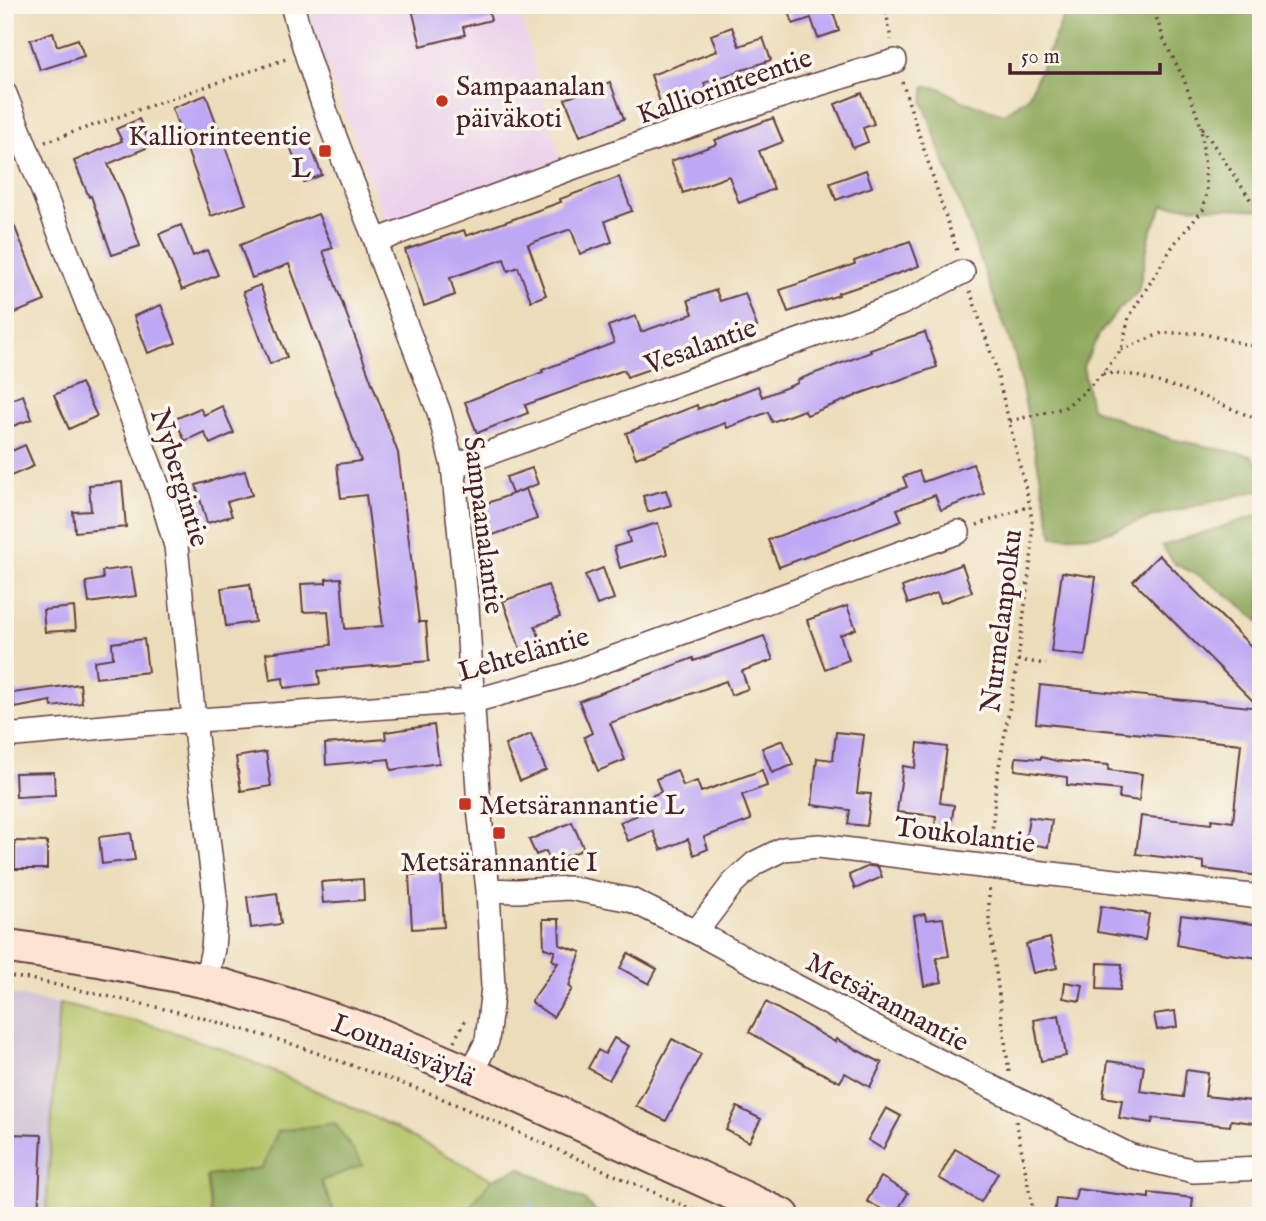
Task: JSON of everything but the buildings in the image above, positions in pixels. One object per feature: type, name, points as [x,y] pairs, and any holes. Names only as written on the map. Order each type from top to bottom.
[{"type":"street","name":"Sampaanalantie","points":[[292,5],[305,51],[349,174],[439,412],[453,466],[467,607],[493,987],[487,1041],[458,1069]]},
{"type":"street","name":"Kalliorinteentie","points":[[376,241],[800,89],[895,61]]},
{"type":"street","name":"Nybergintie","points":[[5,94],[160,492],[176,546],[216,905],[213,949],[205,981]]},
{"type":"street","name":"Vesalantie","points":[[453,466],[900,304],[963,272]]},
{"type":"street","name":"Lehteläntie","points":[[5,736],[474,701],[566,675],[958,532]]},
{"type":"street","name":"Toukolantie","points":[[696,932],[733,883],[755,863],[783,849],[818,846],[1261,897]]},
{"type":"street","name":"Metsärannantie","points":[[488,890],[569,888],[631,900],[1012,1099],[1131,1156],[1194,1171],[1261,1168]]},
{"type":"street","name":"Lounaisväylä","points":[[5,946],[102,960],[205,981],[379,1035],[783,1216]]},
{"type":"path","name":"Nurmelanpolku","points":[[885,5],[895,61],[995,365],[1032,522],[1032,550],[1018,660],[996,783],[989,867],[989,918],[1012,1099],[1034,1216]]},
{"type":"path","points":[[1152,5],[1201,126],[1252,202],[1261,205]]},
{"type":"path","points":[[26,148],[305,51]]},
{"type":"path","points":[[1010,421],[1064,408],[1103,373],[1121,350],[1129,317],[1174,244],[1203,210],[1207,191],[1201,126]]},
{"type":"path","points":[[1121,350],[1162,333],[1200,333],[1261,348]]},
{"type":"path","points":[[1103,373],[1133,374],[1209,398],[1261,421]]},
{"type":"path","points":[[958,532],[1030,506]]},
{"type":"path","points":[[1018,660],[1046,664]]},
{"type":"path","points":[[5,976],[30,979],[196,1016],[286,1042],[432,1094],[707,1216]]},
{"type":"path","points":[[432,1094],[458,1069],[456,1035],[471,1010]]},
{"type":"shaded area","name":"Sampaanalan päiväkoti","points":[[308,5],[518,5],[561,161],[387,226],[317,41]]},
{"type":"shaded area","points":[[5,993],[59,1004],[46,1216],[5,1216]]},
{"type":"green space","points":[[1064,5],[1261,5],[1261,210],[1163,205],[1150,234],[1138,292],[1118,310],[1099,335],[1083,366],[1091,408],[1171,439],[1252,456],[1261,469],[1261,490],[1154,516],[1099,535],[1053,537],[1015,355],[923,102],[925,86],[940,88],[963,101],[1004,114],[1028,97],[1063,19]]},
{"type":"green space","points":[[1261,514],[1261,623],[1200,576],[1175,564],[1162,546]]},
{"type":"green space","points":[[59,1004],[152,1025],[228,1051],[378,1119],[492,1179],[463,1216],[336,1216],[321,1181],[262,1169],[207,1176],[212,1216],[46,1216]]},
{"type":"green space","points":[[335,1123],[363,1165],[321,1181],[336,1216],[212,1216],[207,1176],[262,1168],[278,1131]]},
{"type":"green space","points":[[520,1168],[586,1201],[601,1216],[463,1216],[492,1179]]},
{"type":"waterway","points":[[530,1206],[531,1216]]},
{"type":"place","name":"Sampaanalan päiväkoti","points":[[442,101]]},
{"type":"place","name":"Kalliorinteentie L","points":[[325,151]]},
{"type":"place","name":"Metsärannantie L","points":[[465,804]]},
{"type":"place","name":"Metsärannantie I","points":[[499,833]]}]
